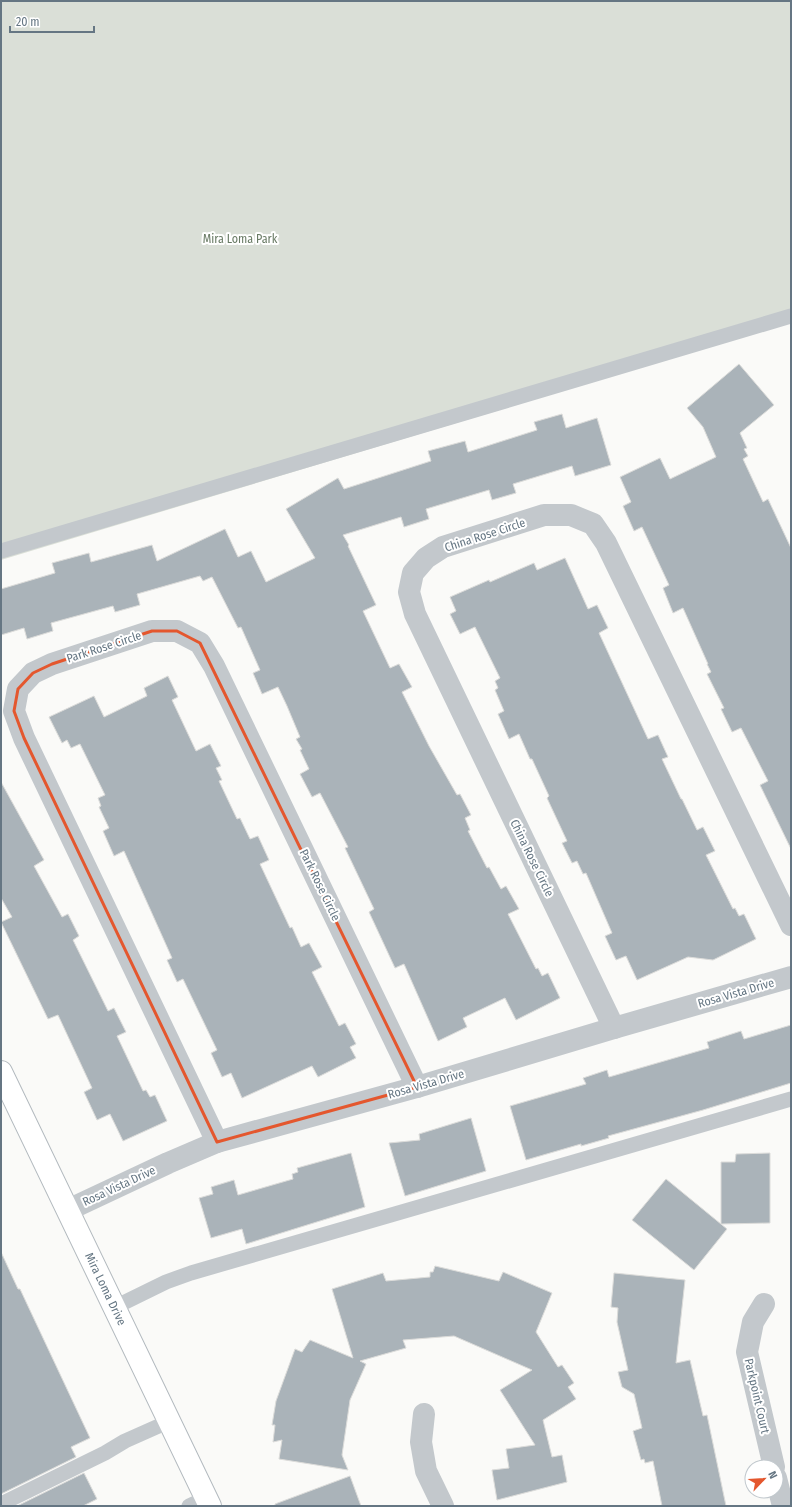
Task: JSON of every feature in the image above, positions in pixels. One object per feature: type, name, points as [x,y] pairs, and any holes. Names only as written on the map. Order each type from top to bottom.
[{"type":"main road","name":"Mira Loma Drive","points":[[1,1072],[170,1421],[202,1503]]},
{"type":"street","name":"China Rose Circle","points":[[614,1028],[415,614],[409,592],[413,573],[426,558],[444,547],[544,515],[571,515],[593,524],[606,543],[791,925]]},
{"type":"street","name":"Park Rose Circle","points":[[217,1142],[24,738],[14,711],[18,689],[33,674],[52,664],[152,631],[177,631],[200,643],[214,666],[417,1087]]},
{"type":"street","name":"Rosa Vista Drive","points":[[68,1210],[217,1142],[417,1087],[791,977]]},
{"type":"street","name":"Parkpoint Court","points":[[764,1304],[753,1322],[747,1352],[772,1459]]},
{"type":"street","points":[[424,1414],[421,1442],[426,1471],[443,1506]]},
{"type":"lane","points":[[1,551],[791,316]]},
{"type":"lane","points":[[115,1307],[166,1282],[191,1273],[791,1099]]},
{"type":"lane","points":[[1,1504],[105,1453],[125,1441],[170,1421]]},
{"type":"highlighted area","points":[[152,631],[177,631],[200,643],[417,1087],[217,1142],[24,738],[14,711],[18,689],[33,673],[52,664]]},
{"type":"green space","name":"Mira Loma Park","points":[[1,1],[791,1],[791,322],[1,560]]},
{"type":"building","points":[[739,364],[774,405],[740,433],[747,448],[744,449],[748,456],[743,459],[763,502],[768,499],[791,548],[791,849],[760,785],[768,781],[741,728],[732,732],[721,709],[724,708],[707,674],[711,672],[708,664],[683,608],[673,613],[663,588],[669,585],[642,527],[634,531],[623,506],[631,502],[620,477],[660,458],[670,479],[716,457],[703,427],[687,408]]},
{"type":"building","points":[[562,414],[566,428],[597,418],[611,465],[575,476],[572,466],[513,484],[516,493],[492,500],[489,490],[426,509],[429,519],[404,527],[401,517],[343,535],[376,605],[363,611],[390,668],[399,664],[412,687],[402,692],[429,746],[457,795],[460,794],[471,815],[465,818],[470,830],[468,831],[487,868],[489,867],[501,889],[506,886],[519,909],[508,914],[536,969],[538,968],[542,976],[548,973],[560,998],[516,1020],[505,998],[463,1018],[467,1027],[438,1041],[404,964],[395,968],[369,912],[374,909],[345,848],[348,847],[320,793],[312,797],[300,774],[309,769],[300,750],[302,749],[296,739],[300,737],[278,687],[262,694],[253,673],[260,670],[241,627],[238,628],[212,577],[203,581],[200,576],[137,594],[140,605],[115,612],[113,606],[51,623],[53,631],[27,639],[24,628],[1,635],[1,589],[55,573],[52,563],[89,553],[91,562],[152,545],[157,561],[225,529],[238,557],[251,551],[266,582],[315,558],[286,509],[338,478],[344,489],[431,461],[428,451],[465,441],[468,452],[537,430],[534,422]]},
{"type":"building","points":[[565,558],[588,609],[597,605],[608,628],[599,633],[648,739],[658,735],[668,757],[662,759],[681,799],[697,830],[703,827],[715,851],[706,855],[733,909],[735,908],[739,916],[744,914],[756,939],[713,960],[688,957],[637,980],[626,956],[616,960],[605,936],[612,933],[586,873],[583,874],[577,861],[572,863],[562,843],[567,841],[547,798],[549,796],[532,759],[530,759],[519,734],[509,739],[498,714],[504,711],[495,690],[498,688],[495,681],[500,678],[475,627],[460,634],[450,614],[456,611],[450,597],[534,563],[537,570]]},
{"type":"building","points":[[168,676],[178,697],[172,700],[196,751],[210,744],[221,766],[216,768],[222,780],[219,781],[237,819],[240,818],[250,839],[258,836],[269,860],[260,864],[290,928],[292,927],[301,947],[309,943],[322,967],[312,972],[339,1026],[345,1023],[356,1044],[350,1047],[356,1058],[318,1077],[312,1066],[242,1098],[231,1073],[222,1077],[211,1053],[217,1050],[183,979],[177,982],[167,960],[172,958],[124,851],[114,856],[103,831],[109,828],[99,807],[101,806],[98,798],[105,795],[80,744],[71,748],[67,740],[62,743],[49,717],[94,696],[104,717],[147,696],[144,688]]},
{"type":"building","points":[[1,782],[44,860],[34,866],[62,917],[68,914],[79,936],[73,940],[108,1011],[114,1008],[126,1032],[117,1036],[143,1091],[146,1090],[150,1097],[155,1095],[167,1121],[123,1141],[110,1114],[97,1120],[84,1092],[92,1088],[58,1015],[48,1019],[1,922],[12,917],[1,898]]},
{"type":"building","points":[[791,1025],[791,1083],[703,1110],[608,1136],[609,1138],[581,1146],[581,1144],[526,1160],[510,1106],[586,1084],[583,1078],[607,1070],[609,1077],[709,1048],[707,1042],[741,1031],[744,1039]]},
{"type":"building","points":[[471,1118],[486,1171],[405,1196],[389,1143],[420,1140],[419,1134]]},
{"type":"building","points":[[351,1153],[365,1207],[246,1244],[242,1229],[211,1238],[199,1198],[213,1194],[211,1187],[234,1180],[238,1195],[293,1179],[292,1174],[298,1172],[297,1168]]},
{"type":"building","points":[[770,1153],[770,1223],[721,1224],[721,1162],[735,1162],[736,1154]]},
{"type":"building","points":[[666,1179],[727,1229],[694,1270],[632,1220]]},
{"type":"building","points":[[1,1252],[90,1438],[71,1447],[76,1457],[1,1494]]},
{"type":"building","points":[[435,1266],[499,1281],[503,1272],[552,1293],[536,1332],[558,1367],[562,1365],[574,1383],[568,1387],[576,1399],[543,1420],[552,1457],[562,1455],[567,1482],[497,1500],[492,1470],[509,1468],[506,1449],[535,1445],[500,1390],[532,1370],[454,1336],[403,1340],[406,1348],[360,1361],[366,1364],[350,1400],[342,1455],[348,1470],[279,1459],[282,1440],[273,1442],[275,1425],[272,1425],[276,1401],[295,1349],[302,1352],[310,1340],[353,1358],[332,1289],[383,1273],[386,1281],[430,1277],[430,1272],[433,1272]]},
{"type":"building","points":[[614,1273],[685,1280],[676,1363],[690,1360],[703,1416],[707,1415],[726,1506],[662,1506],[653,1461],[645,1463],[644,1459],[641,1460],[633,1431],[642,1428],[634,1394],[622,1387],[618,1372],[628,1370],[617,1322],[618,1308],[611,1307]]},
{"type":"building","points":[[84,1473],[97,1499],[83,1506],[17,1506]]},
{"type":"building","points":[[350,1476],[361,1506],[275,1506],[275,1504]]}]
